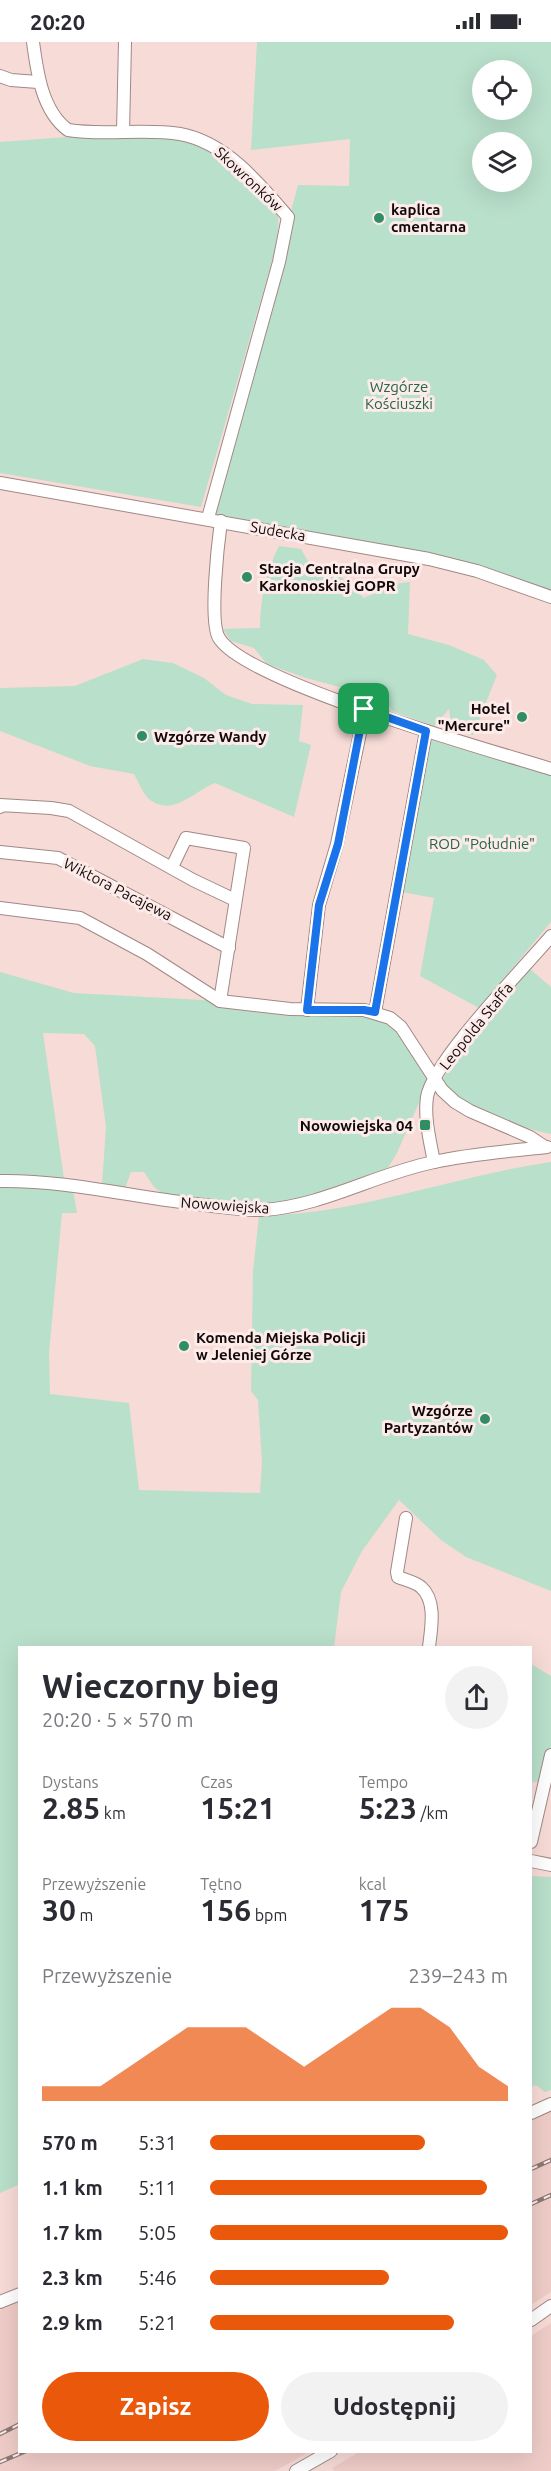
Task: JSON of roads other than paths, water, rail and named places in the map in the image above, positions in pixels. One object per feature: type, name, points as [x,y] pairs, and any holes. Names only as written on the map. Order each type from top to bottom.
[{"type":"street","name":"Skowronków","points":[[33,42],[38,82],[57,120],[68,130],[179,134],[209,142],[233,160],[288,216],[279,262],[214,520]]},
{"type":"street","points":[[123,132],[125,42]]},
{"type":"street","points":[[0,76],[11,80],[38,82]]},
{"type":"street","name":"Sudecka","points":[[0,483],[429,559],[477,571],[551,597]]},
{"type":"street","points":[[214,520],[213,620],[219,640],[244,660],[309,690],[426,731],[551,769]]},
{"type":"street","points":[[307,1010],[319,905],[338,844],[364,709]]},
{"type":"street","points":[[375,1012],[426,731]]},
{"type":"street","points":[[0,807],[0,805],[62,809],[235,900]]},
{"type":"street","points":[[172,867],[186,838],[243,848],[220,1001]]},
{"type":"street","name":"Wiktora Pacajewa","points":[[0,852],[58,858],[229,948]]},
{"type":"street","points":[[0,908],[80,918],[147,954],[220,1001],[307,1010],[375,1012],[402,1027],[442,1090],[470,1111],[548,1146]]},
{"type":"street","name":"Leopolda Staffa","points":[[434,1162],[427,1123],[427,1098],[435,1078],[475,1024],[551,936]]},
{"type":"street","name":"Nowowiejska","points":[[0,1181],[60,1183],[159,1200],[260,1210],[282,1208],[335,1196],[382,1177],[434,1162],[548,1146]]},
{"type":"street","points":[[406,1518],[397,1572],[398,1577],[421,1587],[429,1601],[432,1619],[429,1646]]},
{"type":"street","points":[[532,1838],[551,1755]]},
{"type":"street","points":[[532,1860],[551,1865]]},
{"type":"street","points":[[532,2113],[551,2104]]},
{"type":"street","points":[[0,2302],[18,2295]]},
{"type":"street","points":[[532,2319],[551,2306]]},
{"type":"street","points":[[296,2471],[328,2453]]},
{"type":"railway","points":[[532,2169],[551,2160]]},
{"type":"railway","points":[[532,2204],[551,2195]]},
{"type":"railway","points":[[0,2434],[18,2425]]},
{"type":"railway","points":[[0,2462],[21,2453]]},
{"type":"place","name":"kaplica cmentarna","points":[[379,218]]},
{"type":"place","name":"Stacja Centralna Grupy Karkonoskiej GOPR","points":[[247,577]]},
{"type":"place","name":"Hotel \"Mercure\"","points":[[522,717]]},
{"type":"place","name":"Wzgórze Wandy","points":[[142,736]]},
{"type":"place","name":"Nowowiejska 04","points":[[425,1125]]},
{"type":"place","name":"Komenda Miejska Policji w Jeleniej Górze","points":[[184,1346]]},
{"type":"place","name":"Wzgórze Partyzantów","points":[[485,1419]]},
{"type":"park label","name":"Wzgórze Kościuszki","points":[[399,394]]},
{"type":"park label","name":"ROD \"Południe\"","points":[[482,843]]}]
